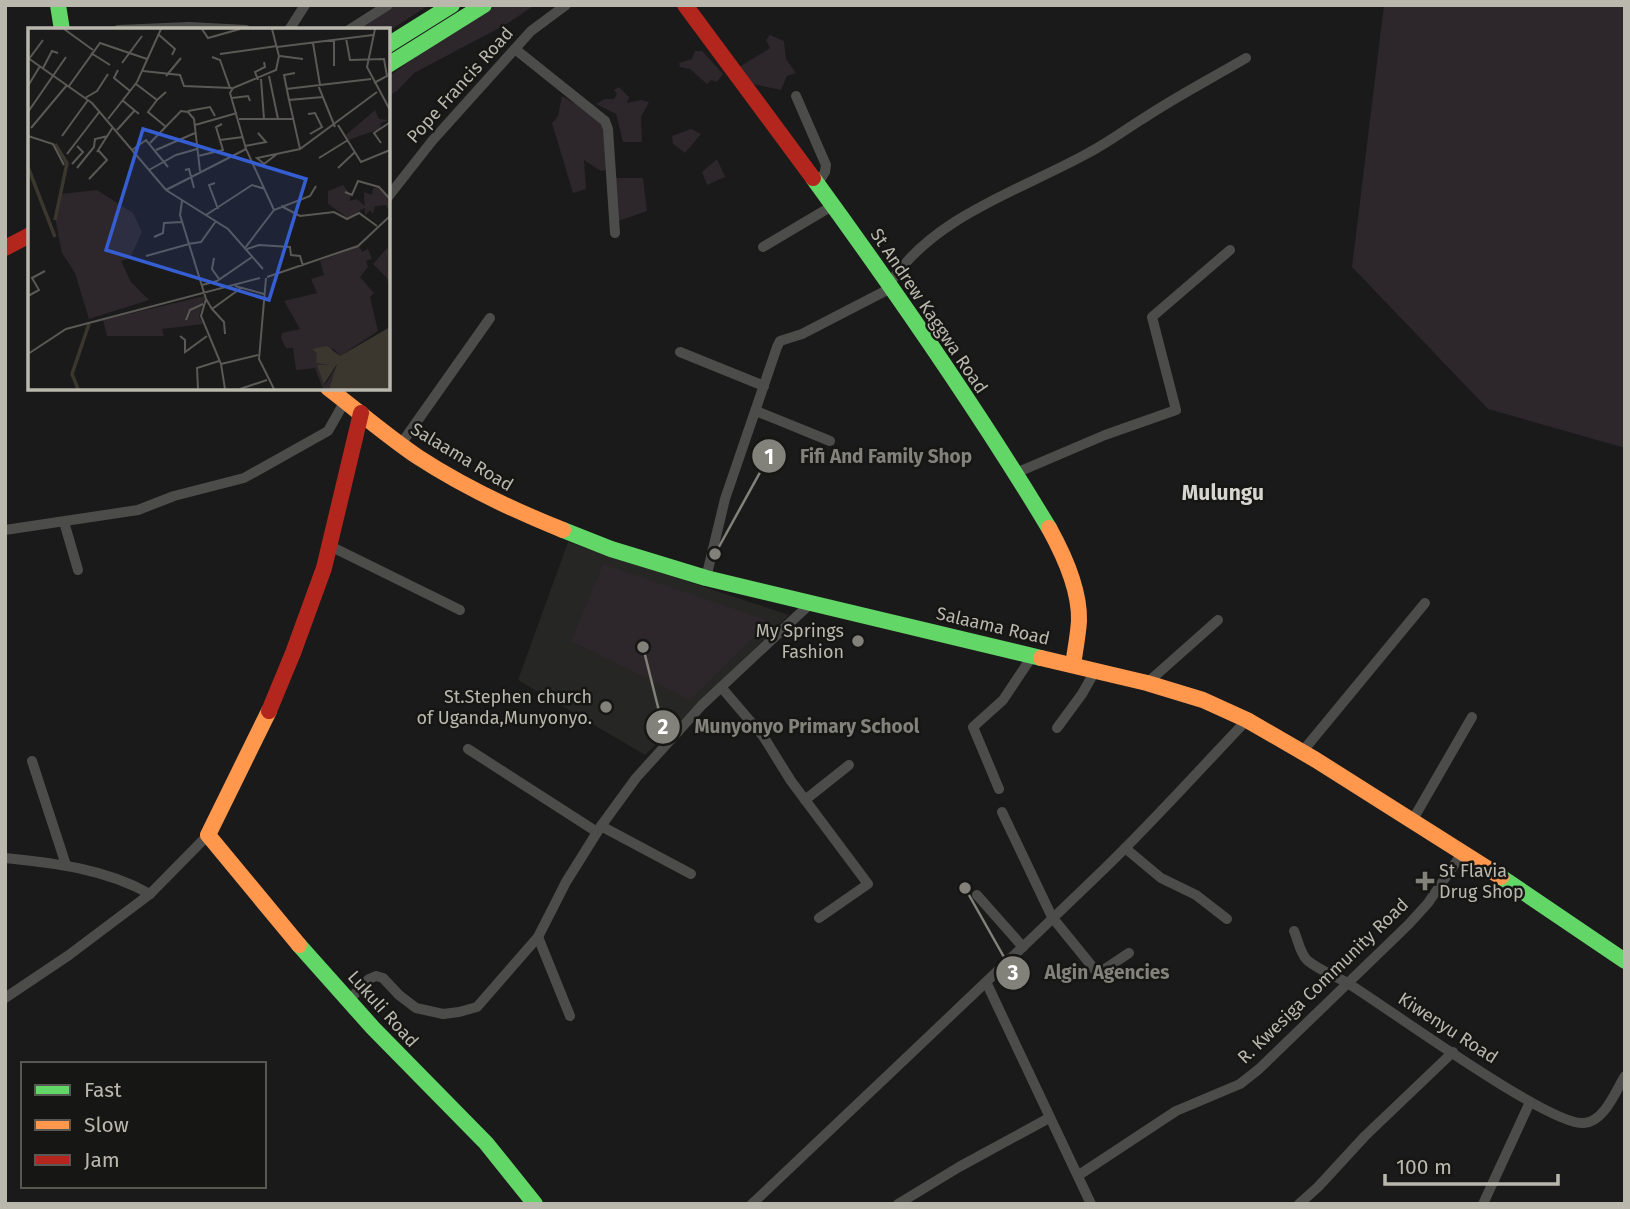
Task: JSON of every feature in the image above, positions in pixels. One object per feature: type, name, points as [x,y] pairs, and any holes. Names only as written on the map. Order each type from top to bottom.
[{"type":"main road","points":[[58,5],[62,28]]},
{"type":"main road","points":[[390,44],[452,5]]},
{"type":"main road","points":[[390,64],[484,5]]},
{"type":"main road","name":"St Andrew Kaggwa Road","points":[[685,5],[892,285],[1016,474],[1060,548],[1073,580],[1079,620],[1073,665]]},
{"type":"main road","points":[[6,248],[28,236]]},
{"type":"main road","points":[[6,248],[28,247]]},
{"type":"main road","name":"Salaama Road","points":[[331,390],[401,444],[474,490],[522,514],[611,549],[706,578],[1033,655],[1147,683],[1203,700],[1247,720],[1302,752],[1463,852],[1625,961]]},
{"type":"main road","points":[[208,835],[262,729],[317,590],[361,413]]},
{"type":"main road","name":"Lukuli Road","points":[[208,835],[303,950],[373,1028],[486,1143],[535,1204]]},
{"type":"street","points":[[290,28],[305,5]]},
{"type":"street","points":[[352,28],[388,5]]},
{"type":"street","name":"Pope Francis Road","points":[[390,194],[432,141],[515,49],[531,32],[566,5]]},
{"type":"street","points":[[165,28],[208,28]]},
{"type":"street","points":[[515,49],[605,121],[608,129],[615,233]]},
{"type":"street","points":[[706,578],[725,499],[780,341],[802,334],[892,285],[902,266],[917,250],[948,226],[1114,139],[1143,118],[1246,58]]},
{"type":"street","points":[[796,96],[826,165],[817,185]]},
{"type":"street","points":[[764,247],[832,206]]},
{"type":"street","points":[[1016,474],[1105,435],[1176,410],[1152,317],[1230,250]]},
{"type":"street","points":[[401,444],[490,318]]},
{"type":"street","points":[[680,352],[764,386]]},
{"type":"street","points":[[5,530],[138,510],[174,496],[244,478],[328,431],[345,401]]},
{"type":"street","points":[[755,411],[830,441]]},
{"type":"street","points":[[64,522],[78,570]]},
{"type":"street","points":[[330,546],[460,610]]},
{"type":"street","points":[[349,1000],[369,979],[376,976],[383,978],[398,995],[416,1008],[443,1014],[477,1007],[538,937],[566,882],[599,829],[636,778],[721,687],[811,603]]},
{"type":"street","points":[[1302,752],[1425,603]]},
{"type":"street","points":[[1147,683],[1218,620]]},
{"type":"street","points":[[999,789],[973,727],[1003,700],[1033,655]]},
{"type":"street","points":[[1057,728],[1095,671]]},
{"type":"street","points":[[721,687],[763,736],[805,800],[868,884],[819,918]]},
{"type":"street","points":[[1412,821],[1472,717]]},
{"type":"street","points":[[752,1204],[986,984],[1125,848],[1247,720]]},
{"type":"street","points":[[468,749],[599,829],[691,874]]},
{"type":"street","points":[[32,761],[66,864]]},
{"type":"street","points":[[805,800],[849,765]]},
{"type":"street","points":[[1002,811],[1052,917],[1095,970],[1102,971],[1129,953]]},
{"type":"street","points":[[5,998],[69,955],[150,894],[208,835]]},
{"type":"street","points":[[1125,848],[1161,878],[1196,895],[1227,919]]},
{"type":"street","name":"R. Kwesiga Community Road","points":[[1079,1175],[1176,1111],[1243,1082],[1348,984],[1428,902],[1463,852]]},
{"type":"street","points":[[5,858],[66,864],[122,880],[150,894]]},
{"type":"street","points":[[977,895],[1023,947]]},
{"type":"street","name":"Kiwenyu Road","points":[[1294,931],[1303,956],[1310,962],[1530,1102],[1573,1122],[1591,1121],[1606,1107],[1624,1080]]},
{"type":"street","points":[[538,937],[570,1016]]},
{"type":"street","points":[[986,984],[1091,1204]]},
{"type":"street","points":[[1299,1204],[1453,1052]]},
{"type":"street","points":[[1487,1202],[1530,1102]]},
{"type":"street","points":[[898,1204],[1049,1118]]},
{"type":"shaded area","points":[[396,5],[429,5],[390,30],[390,28],[362,28]]},
{"type":"shaded area","points":[[497,5],[535,5],[505,25],[414,73],[390,94],[390,76],[432,45]]},
{"type":"shaded area","points":[[1384,5],[1625,5],[1625,448],[1488,409],[1352,267]]},
{"type":"shaded area","points":[[770,35],[784,41],[786,59],[796,73],[787,76],[781,90],[753,84],[739,67],[770,48],[766,40]]},
{"type":"shaded area","points":[[695,51],[702,51],[723,74],[717,82],[711,80],[707,84],[690,69],[680,67],[679,63],[692,59]]},
{"type":"shaded area","points":[[619,87],[629,97],[627,103],[641,100],[649,102],[641,117],[642,142],[623,142],[616,114],[596,104],[605,99],[614,99],[617,94],[614,90]]},
{"type":"shaded area","points":[[562,96],[605,121],[610,169],[601,171],[584,160],[586,189],[573,193],[552,123],[558,116]]},
{"type":"shaded area","points":[[691,129],[701,134],[685,153],[673,144],[672,136]]},
{"type":"shaded area","points":[[717,159],[725,177],[707,185],[702,172]]},
{"type":"shaded area","points":[[616,178],[643,178],[647,211],[618,221]]},
{"type":"shaded area","points":[[568,542],[789,615],[645,755],[518,680]]},
{"type":"shaded area","points":[[603,564],[770,621],[690,700],[571,641]]},
{"type":"traffic: fast","points":[[58,5],[62,28]]},
{"type":"traffic: fast","points":[[390,44],[452,5]]},
{"type":"traffic: fast","points":[[390,64],[484,5]]},
{"type":"traffic: fast","points":[[813,178],[935,350],[1049,528]]},
{"type":"traffic: fast","points":[[563,530],[611,549],[706,578],[1041,658]]},
{"type":"traffic: fast","points":[[1501,877],[1625,961]]},
{"type":"traffic: fast","points":[[299,945],[373,1028],[486,1143],[535,1204]]},
{"type":"traffic: slow","points":[[331,390],[395,441],[435,468],[489,497],[563,530]]},
{"type":"traffic: slow","points":[[1049,528],[1065,561],[1077,597],[1079,621],[1073,665]]},
{"type":"traffic: slow","points":[[1041,658],[1147,683],[1203,700],[1247,720],[1316,760],[1501,877]]},
{"type":"traffic: slow","points":[[269,711],[208,835],[299,945]]},
{"type":"traffic: jam","points":[[685,5],[813,178]]},
{"type":"traffic: jam","points":[[5,248],[28,236]]},
{"type":"traffic: jam","points":[[269,711],[324,568],[361,413]]},
{"type":"place","name":"Fifi And Family Shop","points":[[715,554]]},
{"type":"place","name":"My Springs Fashion","points":[[858,641]]},
{"type":"place","name":"Munyonyo Primary School","points":[[643,647]]},
{"type":"place","name":"St.Stephen church of Uganda,Munyonyo.","points":[[606,707]]},
{"type":"place","name":"St Flavia Drug Shop","points":[[1425,881]]},
{"type":"place","name":"Algin Agencies","points":[[965,888]]},
{"type":"district","name":"Mulungu","points":[[1223,493]]}]
